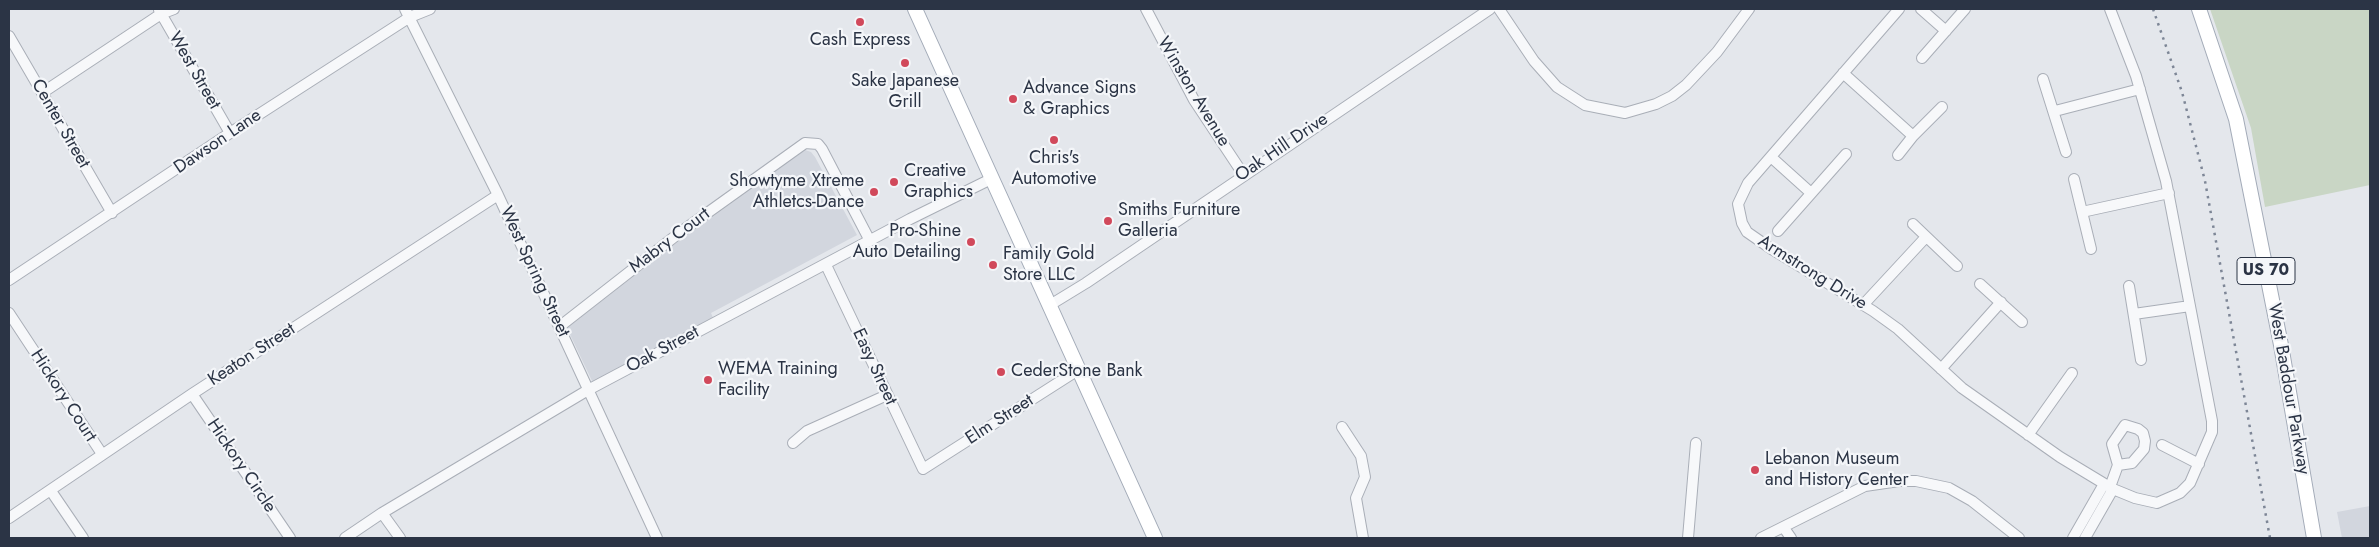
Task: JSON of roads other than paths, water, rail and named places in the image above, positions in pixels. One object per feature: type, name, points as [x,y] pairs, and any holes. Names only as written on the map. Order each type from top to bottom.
[{"type":"main road","points":[[915,9],[990,179],[1050,305],[1155,538]]},
{"type":"main road","name":"West Baddour Parkway","points":[[2199,9],[2236,119],[2281,345],[2314,538]]},
{"type":"street","points":[[42,93],[159,12],[174,9]]},
{"type":"street","name":"Dawson Lane","points":[[9,280],[112,213],[408,13],[430,9]]},
{"type":"street","name":"Winston Avenue","points":[[1146,9],[1194,100],[1243,174]]},
{"type":"street","name":"Oak Hill Drive","points":[[1050,305],[1086,283],[1243,174],[1490,9]]},
{"type":"street","points":[[1499,9],[1534,61],[1557,87],[1585,105],[1625,113],[1656,104],[1672,96],[1686,85],[1720,49],[1748,9]]},
{"type":"street","name":"Armstrong Drive","points":[[1899,9],[1748,183],[1738,204],[1740,218],[1747,232],[1898,329],[1962,388],[2028,435],[2109,486],[2135,498],[2157,503],[2180,494],[2190,482],[2212,432],[2212,421],[2169,193],[2140,89],[2110,9]]},
{"type":"street","points":[[1921,9],[1946,31]]},
{"type":"street","points":[[1922,58],[1965,9]]},
{"type":"street","name":"West Street","points":[[159,12],[230,133]]},
{"type":"street","name":"West Spring Street","points":[[408,13],[498,195],[658,538]]},
{"type":"street","name":"Center Street","points":[[9,36],[112,213]]},
{"type":"street","points":[[1843,73],[1913,136]]},
{"type":"street","points":[[2043,79],[2066,152]]},
{"type":"street","points":[[2054,112],[2140,89]]},
{"type":"street","points":[[1898,156],[1913,136],[1942,107]]},
{"type":"street","name":"Mabry Court","points":[[559,327],[678,234],[805,143],[818,144],[822,149],[870,241]]},
{"type":"street","points":[[1778,231],[1846,154]]},
{"type":"street","points":[[1771,156],[1811,193]]},
{"type":"street","name":"Oak Street","points":[[345,538],[382,513],[588,390],[990,179]]},
{"type":"street","points":[[2074,180],[2091,249]]},
{"type":"street","points":[[2082,212],[2169,193]]},
{"type":"street","name":"Keaton Street","points":[[9,518],[192,394],[498,195]]},
{"type":"street","points":[[1913,224],[1957,266]]},
{"type":"street","points":[[1863,305],[1926,237]]},
{"type":"street","name":"Easy Street","points":[[826,265],[923,470]]},
{"type":"street","points":[[1980,284],[2022,322]]},
{"type":"street","points":[[2129,286],[2141,360]]},
{"type":"street","points":[[1941,369],[2001,302]]},
{"type":"street","points":[[2134,314],[2190,306]]},
{"type":"street","name":"Hickory Court","points":[[9,313],[102,454]]},
{"type":"street","name":"Elm Street","points":[[923,470],[1078,370]]},
{"type":"street","points":[[2028,435],[2072,373]]},
{"type":"street","name":"Hickory Circle","points":[[192,394],[290,538]]},
{"type":"street","points":[[793,443],[807,431],[887,395]]},
{"type":"street","points":[[1342,427],[1361,456],[1365,478],[1356,498],[1363,538]]},
{"type":"street","points":[[1688,538],[1696,443]]},
{"type":"street","points":[[2162,444],[2199,464]]},
{"type":"street","points":[[2085,538],[2094,525],[2118,465]]},
{"type":"street","points":[[1761,538],[1865,486],[1881,482],[1916,481],[1948,488],[1972,501],[2020,538]]},
{"type":"street","points":[[2073,538],[2109,486]]},
{"type":"street","points":[[51,491],[83,538]]},
{"type":"street","points":[[382,513],[400,538]]},
{"type":"street","points":[[1784,528],[1791,538]]},
{"type":"railway","points":[[2153,9],[2182,92],[2205,181],[2270,538]]},
{"type":"place","name":"Cash Express","points":[[860,22]]},
{"type":"place","name":"Sake Japanese Grill","points":[[905,63]]},
{"type":"place","name":"Advance Signs & Graphics","points":[[1013,99]]},
{"type":"place","name":"Chris's Automotive","points":[[1054,140]]},
{"type":"place","name":"Creative Graphics","points":[[894,182]]},
{"type":"place","name":"Showtyme Xtreme Athletcs-Dance","points":[[874,192]]},
{"type":"place","name":"Smiths Furniture Galleria","points":[[1108,221]]},
{"type":"place","name":"Pro-Shine Auto Detailing","points":[[971,242]]},
{"type":"place","name":"Family Gold Store LLC","points":[[993,265]]},
{"type":"place","name":"CederStone Bank","points":[[1001,372]]},
{"type":"place","name":"WEMA Training Facility","points":[[708,380]]},
{"type":"place","name":"Lebanon Museum and History Center","points":[[1755,470]]}]
